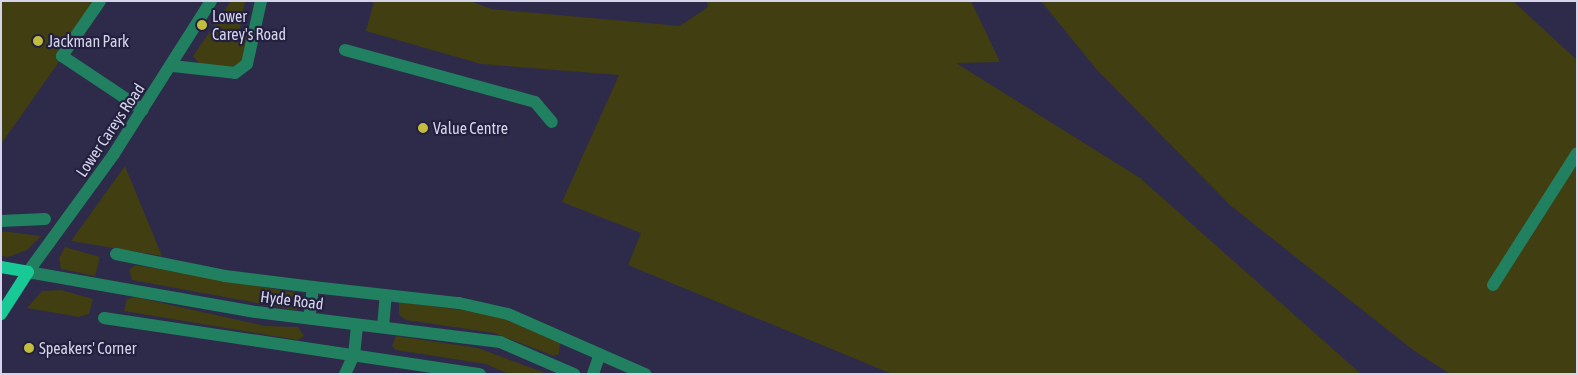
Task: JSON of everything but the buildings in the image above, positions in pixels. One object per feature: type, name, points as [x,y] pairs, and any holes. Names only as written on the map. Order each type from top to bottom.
[{"type":"main road","name":"Hyde Road","points":[[1,267],[28,272]]},
{"type":"main road","points":[[1,314],[28,272]]},
{"type":"street","points":[[100,1],[62,56],[143,110]]},
{"type":"street","name":"Lower Careys Road","points":[[28,272],[173,66],[211,1]]},
{"type":"street","points":[[173,66],[235,73],[247,64],[261,1]]},
{"type":"street","points":[[345,50],[534,102],[552,122]]},
{"type":"street","points":[[1493,285],[1577,153]]},
{"type":"street","points":[[1,221],[44,219]]},
{"type":"street","points":[[116,254],[225,276],[386,295],[508,314],[645,374]]},
{"type":"street","name":"Hyde Road","points":[[28,272],[309,318],[500,342],[574,374]]},
{"type":"street","points":[[309,318],[313,287]]},
{"type":"street","points":[[383,327],[386,295]]},
{"type":"street","points":[[104,318],[480,374]]},
{"type":"street","points":[[345,374],[354,355],[357,325]]},
{"type":"street","points":[[593,374],[600,354]]},
{"type":"shaded area","name":"Jackman Park","points":[[1,1],[102,1],[1,144]]},
{"type":"shaded area","points":[[231,1],[245,1],[238,38],[252,34],[245,62],[236,68],[200,64],[193,56]]},
{"type":"shaded area","points":[[374,1],[470,1],[492,9],[680,26],[708,7],[707,1],[971,1],[1000,62],[956,63],[1140,178],[1361,374],[892,374],[628,265],[641,233],[562,202],[619,75],[481,64],[366,31]]},
{"type":"shaded area","points":[[1041,1],[1513,1],[1577,60],[1577,374],[1450,374],[1413,350],[1231,206],[1097,70]]},
{"type":"shaded area","points":[[125,166],[162,256],[71,241]]},
{"type":"shaded area","points":[[1,231],[41,236],[27,250],[8,257],[1,256]]},
{"type":"shaded area","points":[[65,247],[100,257],[95,276],[61,269],[59,258]]},
{"type":"shaded area","points":[[135,265],[297,293],[306,299],[305,308],[295,310],[132,280],[129,270]]},
{"type":"shaded area","points":[[61,290],[93,299],[89,314],[79,317],[27,308],[42,291]]},
{"type":"shaded area","points":[[135,297],[265,326],[298,327],[304,336],[298,340],[124,311],[127,299]]},
{"type":"shaded area","points":[[399,302],[494,314],[560,343],[559,354],[554,356],[494,333],[406,320],[399,315]]},
{"type":"shaded area","points":[[396,336],[478,348],[548,374],[508,374],[486,364],[396,350],[392,346]]},
{"type":"place","name":"Lower Carey's Road","points":[[202,25]]},
{"type":"place","name":"Jackman Park","points":[[38,41]]},
{"type":"place","name":"Value Centre","points":[[423,128]]},
{"type":"place","name":"Speakers' Corner","points":[[29,348]]}]
